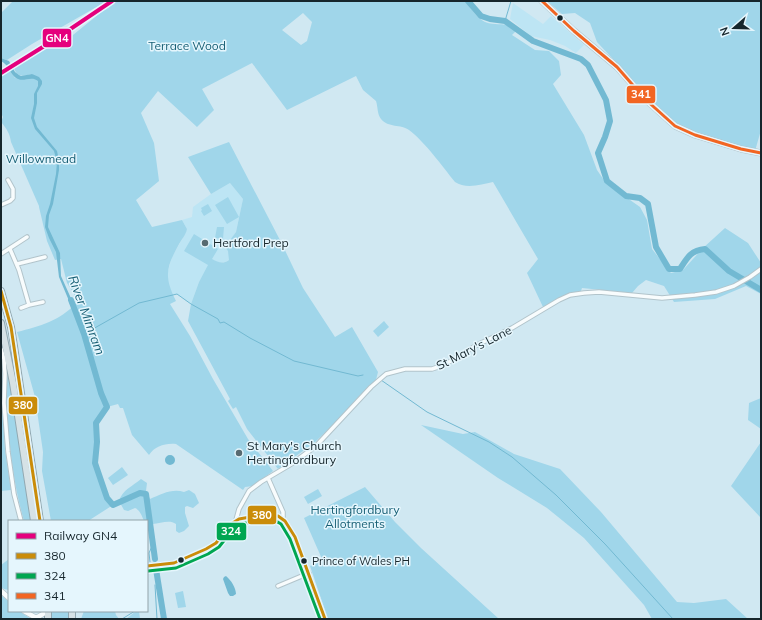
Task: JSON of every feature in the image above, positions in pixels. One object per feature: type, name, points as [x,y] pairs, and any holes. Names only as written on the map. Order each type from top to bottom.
[{"type":"highway","points":[[1,291],[3,308],[14,346],[40,520]]},
{"type":"highway","points":[[1,324],[12,377],[34,520]]},
{"type":"main road","points":[[542,1],[574,31],[617,67],[645,99],[675,126],[701,137],[741,149],[761,153]]},
{"type":"street","points":[[1,204],[10,201],[13,198],[13,190],[8,180]]},
{"type":"street","points":[[1,254],[27,237]]},
{"type":"street","points":[[10,249],[23,281],[29,304]]},
{"type":"street","points":[[17,264],[45,257]]},
{"type":"street","name":"St Mary's Lane","points":[[236,520],[237,513],[249,491],[289,466],[316,446],[367,391],[386,374],[405,369],[432,369],[444,365],[564,298],[578,293],[599,292],[662,298],[689,296],[716,292],[741,282],[761,269]]},
{"type":"street","points":[[21,308],[29,304],[43,302]]},
{"type":"street","points":[[1,350],[4,358],[4,403],[8,452],[14,494],[21,520]]},
{"type":"street","points":[[268,478],[280,505],[284,516],[283,518],[295,536],[325,619]]},
{"type":"street","points":[[148,566],[168,564],[178,561],[215,544],[229,526],[236,520],[244,517],[274,515],[283,518]]},
{"type":"street","points":[[278,586],[309,573]]},
{"type":"street","points":[[1,591],[8,595]]},
{"type":"street","points":[[26,612],[37,618],[46,612]]},
{"type":"shaded area","points":[[513,3],[543,24],[551,16],[584,45],[576,53],[565,46],[550,40],[531,36],[510,19]]},
{"type":"shaded area","points":[[1,58],[9,61],[15,72],[19,75],[32,74],[39,77],[42,81],[37,93],[34,118],[37,127],[57,151],[59,160],[59,170],[53,204],[49,215],[48,227],[60,253],[61,276],[74,305],[72,308],[59,277],[56,252],[45,227],[57,162],[54,151],[35,129],[31,118],[34,104],[34,94],[38,86],[38,81],[35,79],[21,80],[16,78],[1,61]]},
{"type":"shaded area","name":"Hertford Prep","points":[[230,183],[243,199],[236,232],[228,245],[230,258],[225,262],[220,263],[212,260],[199,282],[191,304],[177,294],[173,295],[169,288],[167,274],[172,257],[187,229],[182,220],[192,217],[193,207]]},
{"type":"shaded area","points":[[168,455],[172,455],[174,456],[174,464],[168,465],[165,462],[165,458]]},
{"type":"shaded area","points":[[226,576],[235,589],[236,594],[233,596],[230,596],[228,593],[223,579]]},
{"type":"green space","points":[[13,1],[107,1],[7,60],[1,58],[1,13]]},
{"type":"green space","points":[[115,1],[465,1],[485,22],[508,26],[516,31],[512,35],[535,50],[549,51],[559,61],[561,75],[553,84],[584,135],[597,170],[606,183],[640,207],[647,220],[652,249],[671,273],[683,270],[703,248],[725,228],[748,243],[761,263],[761,294],[746,286],[715,299],[674,302],[664,286],[646,280],[632,293],[582,288],[581,291],[565,295],[543,307],[527,273],[538,259],[493,182],[468,186],[455,182],[433,154],[415,135],[406,128],[387,124],[381,119],[378,113],[376,101],[363,90],[356,76],[287,110],[252,63],[202,89],[214,110],[197,127],[158,91],[141,113],[154,143],[159,181],[136,200],[152,227],[182,220],[187,229],[169,267],[168,279],[176,301],[170,304],[190,336],[248,439],[273,471],[253,486],[245,487],[243,490],[176,444],[161,446],[154,449],[149,455],[132,435],[123,408],[120,408],[118,404],[107,407],[97,423],[95,463],[107,498],[113,505],[90,520],[51,520],[42,471],[43,452],[35,397],[17,332],[42,325],[56,319],[76,303],[74,294],[67,283],[61,259],[55,260],[47,241],[39,206],[11,142],[7,129],[1,122],[3,117],[1,113],[1,75],[10,71],[15,78],[36,79],[32,74],[24,76],[19,75],[14,68],[64,37],[68,39]],"holes":[[[303,13],[312,22],[307,41],[301,45],[282,30]]]},
{"type":"green space","points":[[547,1],[761,1],[761,130],[755,151],[698,135],[680,126],[666,116],[597,42],[590,23],[575,13],[562,14]]},
{"type":"green space","points":[[229,142],[303,288],[335,337],[352,327],[378,372],[376,380],[334,424],[314,443],[278,469],[247,429],[236,407],[233,409],[228,401],[230,399],[188,321],[191,304],[199,282],[208,265],[184,251],[194,234],[218,249],[212,259],[221,262],[229,260],[228,251],[225,247],[236,232],[243,199],[230,183],[211,194],[188,157]]},
{"type":"green space","points":[[228,197],[239,217],[227,224],[215,205]]},
{"type":"green space","points":[[208,204],[212,211],[204,216],[201,208]]},
{"type":"green space","points":[[217,227],[224,227],[223,239],[215,238]]},
{"type":"green space","points":[[384,321],[389,327],[378,337],[373,331]]},
{"type":"green space","points":[[1,356],[5,449],[11,490],[1,491]]},
{"type":"green space","points":[[8,373],[32,520],[24,520],[18,498],[9,440],[6,386]]},
{"type":"green space","points":[[761,398],[761,429],[748,420],[749,403]]},
{"type":"green space","points":[[421,425],[463,434],[475,432],[514,454],[560,469],[601,512],[677,602],[694,603],[726,599],[748,619],[652,619],[644,605],[584,538],[547,508],[498,478]]},
{"type":"green space","points":[[761,442],[761,518],[731,486]]},
{"type":"green space","points":[[122,467],[128,475],[113,485],[108,478]]},
{"type":"green space","points":[[141,479],[147,483],[146,491],[150,499],[171,491],[184,492],[189,490],[195,494],[199,503],[193,508],[187,506],[185,507],[185,513],[189,526],[184,531],[179,533],[176,531],[176,524],[173,522],[150,524],[148,523],[148,520],[144,520],[137,509],[135,508],[128,511],[124,510],[119,501],[120,497],[125,491]]},
{"type":"green space","name":"Hertingfordbury Allotments","points":[[365,487],[395,522],[421,548],[499,619],[328,619],[310,566],[322,559],[304,518]]},
{"type":"green space","points":[[318,489],[322,496],[308,504],[304,497]]},
{"type":"green space","points":[[8,560],[8,590],[1,587],[1,565]]},
{"type":"green space","points":[[183,591],[186,607],[178,608],[175,593]]},
{"type":"green space","points":[[1,595],[8,601],[8,612],[20,612],[31,619],[1,619]]},
{"type":"green space","points":[[51,612],[69,612],[69,619],[51,619]]},
{"type":"green space","points":[[84,612],[115,612],[119,619],[81,619]]},
{"type":"green space","points":[[135,612],[139,612],[140,619],[126,619]]},
{"type":"waterway","points":[[468,1],[481,16],[505,21],[533,41],[581,59],[588,65],[606,100],[610,121],[598,153],[607,181],[626,196],[640,198],[648,204],[656,247],[669,269],[680,269],[687,258],[693,253],[705,249],[729,271],[761,290]]},
{"type":"waterway","points":[[505,21],[511,1]]},
{"type":"waterway","points":[[84,334],[139,303],[177,294],[191,304],[218,319],[220,323],[224,322],[250,338],[294,361],[358,376],[363,375]]},
{"type":"waterway","name":"River Mimram","points":[[71,300],[84,334],[101,393],[107,407],[96,423],[97,442],[95,463],[107,498],[113,505],[140,493],[146,494],[155,559]]},
{"type":"waterway","points":[[381,380],[427,412],[489,442],[512,457],[556,495],[605,544],[673,619]]},
{"type":"waterway","points":[[150,562],[149,553],[153,544]]},
{"type":"waterway","name":"River Mimram","points":[[156,569],[164,619]]},
{"type":"waterway","points":[[155,585],[157,619]]},
{"type":"waterway","points":[[122,619],[133,612]]},
{"type":"rail line","name":"GN4","points":[[1,73],[112,1]]},
{"type":"transit line","name":"341","points":[[542,1],[574,31],[617,67],[645,99],[675,126],[695,135],[741,149],[761,153]]},
{"type":"transit line","name":"380","points":[[1,291],[11,327],[40,520]]},
{"type":"transit line","name":"380","points":[[148,566],[174,563],[206,549],[216,543],[231,524],[239,519],[261,515],[278,516],[285,521],[295,537],[325,619]]},
{"type":"transit line","name":"324","points":[[148,571],[176,568],[208,554],[219,547],[234,528],[241,524],[261,520],[276,521],[281,524],[290,539],[320,619]]},
{"type":"place","name":"Hertford Prep","points":[[205,243]]},
{"type":"place","name":"St Mary's Church Hertingfordbury","points":[[239,453]]},
{"type":"place","name":"Prince of Wales PH","points":[[304,561]]},
{"type":"park label","name":"Terrace Wood","points":[[187,46]]},
{"type":"park label","name":"Willowmead","points":[[41,159]]}]
